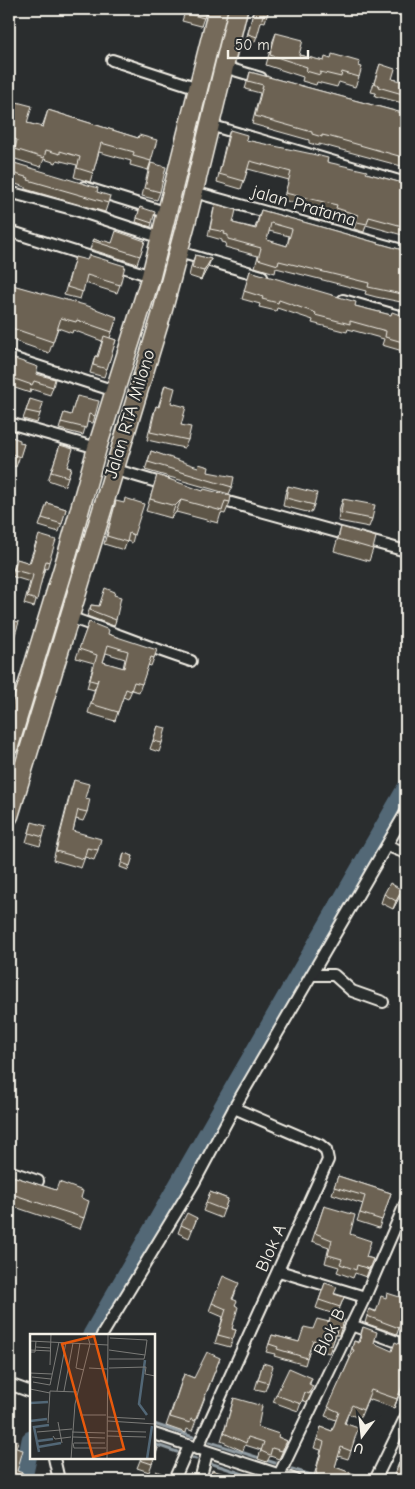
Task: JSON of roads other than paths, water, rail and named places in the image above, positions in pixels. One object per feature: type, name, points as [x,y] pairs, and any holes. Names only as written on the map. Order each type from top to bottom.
[{"type":"highway","name":"Jalan RTA Milono","points":[[9,746],[67,555],[97,448],[162,238],[218,9]]},
{"type":"highway","name":"Jalan RTA Milono","points":[[9,816],[179,252],[238,9]]},
{"type":"highway","points":[[104,429],[123,434]]},
{"type":"street","points":[[112,60],[198,88]]},
{"type":"street","points":[[224,67],[271,80]]},
{"type":"street","points":[[210,126],[406,183]]},
{"type":"street","points":[[76,185],[168,213]]},
{"type":"street","points":[[9,192],[76,210],[162,238]]},
{"type":"street","name":"jalan Pratama","points":[[194,192],[406,251]]},
{"type":"street","points":[[9,231],[151,276]]},
{"type":"street","points":[[179,252],[272,278]]},
{"type":"street","points":[[333,296],[406,318]]},
{"type":"street","points":[[9,357],[115,392]]},
{"type":"street","points":[[9,423],[97,448]]},
{"type":"street","points":[[113,469],[179,488]]},
{"type":"street","points":[[207,496],[406,551]]},
{"type":"street","points":[[69,617],[117,634],[137,644],[191,661]]},
{"type":"street","points":[[103,1334],[194,1183],[234,1108],[388,846],[406,812]]},
{"type":"street","points":[[388,846],[406,852]]},
{"type":"street","points":[[312,975],[334,975],[352,991],[383,1002]]},
{"type":"street","name":"Blok A","points":[[174,1480],[193,1448],[279,1271],[328,1160],[327,1153],[320,1146],[304,1137],[234,1108]]},
{"type":"street","points":[[9,1171],[38,1181]]},
{"type":"street","name":"Blok B","points":[[286,1478],[406,1202]]},
{"type":"street","points":[[279,1271],[365,1297]]},
{"type":"street","points":[[351,1325],[406,1345]]},
{"type":"street","points":[[9,1384],[30,1392]]},
{"type":"street","points":[[375,1480],[406,1416]]},
{"type":"street","points":[[155,1434],[286,1478]]},
{"type":"street","points":[[200,1480],[207,1453]]},
{"type":"street","points":[[54,1459],[59,1480]]},
{"type":"waterway","points":[[93,1334],[406,789]]},
{"type":"waterway","points":[[155,1424],[193,1437]]},
{"type":"waterway","points":[[210,1442],[275,1463]]},
{"type":"waterway","points":[[155,1444],[177,1452]]},
{"type":"waterway","points":[[25,1480],[24,1473],[30,1445]]},
{"type":"waterway","points":[[213,1464],[262,1480]]},
{"type":"waterway","points":[[292,1469],[317,1477]]}]
